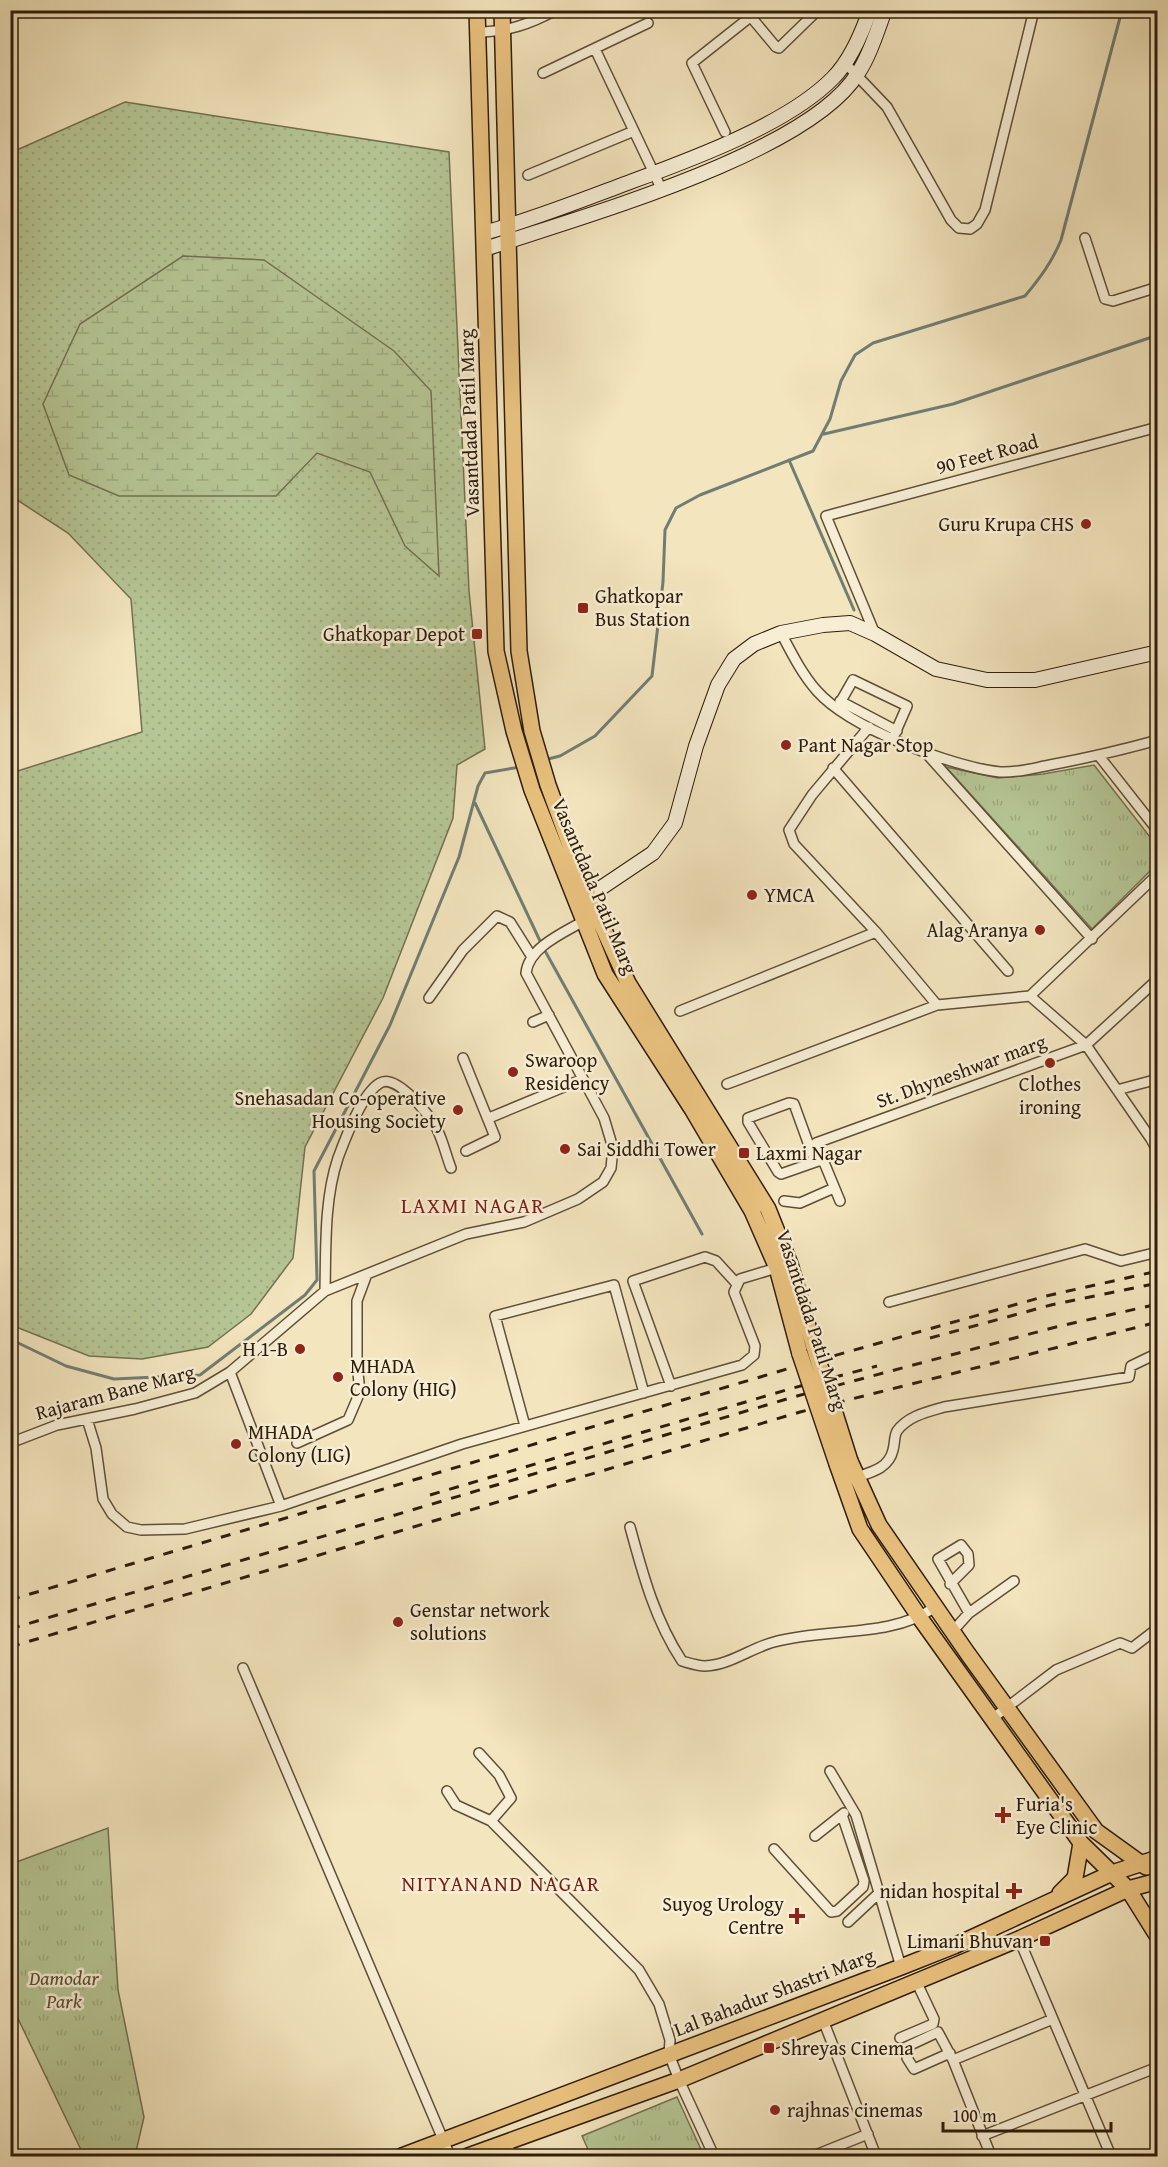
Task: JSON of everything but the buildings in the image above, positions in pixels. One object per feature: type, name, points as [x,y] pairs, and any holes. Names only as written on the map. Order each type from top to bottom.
[{"type":"main road","name":"Vasantdada Patil Marg","points":[[477,10],[496,651],[518,744],[532,790],[590,916],[726,1153],[768,1209],[807,1351],[842,1456],[860,1529],[1082,1843],[1128,1889],[1158,1937]]},
{"type":"main road","name":"Vasantdada Patil Marg","points":[[501,10],[519,651],[532,731],[583,901]]},
{"type":"main road","points":[[492,488],[515,488]]},
{"type":"main road","name":"Vasantdada Patil Marg","points":[[842,1456],[857,1477],[879,1525],[952,1632],[1096,1831],[1143,1864],[1158,1880]]},
{"type":"main road","points":[[954,1663],[968,1654]]},
{"type":"main road","points":[[1027,1766],[1042,1756]]},
{"type":"main road","points":[[1062,1815],[1078,1805]]},
{"type":"main road","points":[[1052,1902],[1075,1878],[1082,1843]]},
{"type":"main road","name":"Lal Bahadur Shastri Marg","points":[[402,2157],[425,2153],[442,2140],[901,1967],[1052,1902],[1112,1873],[1158,1858]]},
{"type":"main road","points":[[468,2157],[509,2150],[1019,1939],[1128,1889],[1158,1880]]},
{"type":"street","points":[[537,21],[538,10]]},
{"type":"street","points":[[478,32],[502,32],[537,21],[556,10]]},
{"type":"street","points":[[725,132],[692,63],[759,10]]},
{"type":"street","points":[[751,17],[779,48],[818,10]]},
{"type":"street","points":[[484,241],[661,188],[726,164],[771,141],[823,110],[858,74],[885,10]]},
{"type":"street","points":[[845,63],[858,74],[887,107],[951,220],[959,228],[970,229],[977,224],[985,210],[1034,10]]},
{"type":"street","points":[[866,13],[876,32]]},
{"type":"street","points":[[508,234],[717,148],[789,110],[833,79],[845,63],[866,13]]},
{"type":"street","points":[[543,73],[648,23]]},
{"type":"street","points":[[595,49],[661,188]]},
{"type":"street","points":[[528,175],[634,131]]},
{"type":"street","points":[[1085,238],[1105,299],[1113,301],[1158,287]]},
{"type":"street","name":"90 Feet Road","points":[[875,634],[826,516],[1158,427]]},
{"type":"street","points":[[583,901],[653,853],[675,823],[696,746],[718,685],[734,659],[754,644],[781,633],[850,623],[875,634],[936,669],[987,680],[1035,680],[1156,655]]},
{"type":"street","points":[[781,633],[805,676],[819,694],[926,753],[1001,772],[1023,771],[1099,756],[1158,740]]},
{"type":"street","points":[[839,705],[851,682],[856,680],[906,706],[895,735]]},
{"type":"street","points":[[839,705],[869,727],[895,735]]},
{"type":"street","points":[[869,727],[833,768],[789,830],[794,844],[876,932],[937,1005]]},
{"type":"street","points":[[926,753],[1092,939]]},
{"type":"street","points":[[1099,756],[1158,831]]},
{"type":"street","points":[[833,768],[1008,971]]},
{"type":"street","points":[[727,1084],[937,1005],[1030,996],[1158,874]]},
{"type":"street","points":[[429,998],[463,951],[497,916],[510,922],[532,957],[590,916]]},
{"type":"street","points":[[680,1011],[876,932]]},
{"type":"street","name":"Rajaram Bane Marg","points":[[10,1443],[57,1425],[195,1393],[230,1372],[325,1291],[466,1233],[524,1222],[578,1199],[603,1182],[611,1168],[614,1148],[604,1118],[526,973],[527,962],[532,957]]},
{"type":"street","name":"St. Dhyneshwar marg","points":[[813,1144],[1086,1045],[1158,979]]},
{"type":"street","points":[[1030,996],[1086,1045],[1158,1152]]},
{"type":"street","points":[[533,1022],[549,1015]]},
{"type":"street","points":[[463,1058],[495,1134],[494,1139],[466,1150]]},
{"type":"street","points":[[489,1118],[583,1078]]},
{"type":"street","points":[[1117,1090],[1158,1079]]},
{"type":"street","points":[[325,1291],[326,1224],[338,1159],[362,1103],[371,1091],[381,1082],[388,1080],[395,1082],[415,1100],[437,1128],[451,1168]]},
{"type":"street","points":[[818,1161],[782,1174],[778,1172],[748,1122],[748,1118],[789,1103],[794,1104],[802,1126],[810,1129],[818,1161],[840,1201]]},
{"type":"street","points":[[784,1201],[792,1204],[800,1203],[834,1188]]},
{"type":"street","points":[[889,1302],[1085,1249],[1122,1262],[1158,1252]]},
{"type":"street","points":[[671,1386],[633,1281],[705,1257],[716,1261],[737,1284]]},
{"type":"street","points":[[87,1419],[96,1448],[103,1499],[112,1514],[127,1527],[141,1530],[185,1529],[281,1506],[462,1444],[742,1365],[754,1355],[755,1346],[734,1292],[737,1284],[740,1279],[784,1266]]},
{"type":"street","points":[[297,1443],[348,1420],[360,1392],[357,1364],[357,1301],[367,1274]]},
{"type":"street","points":[[525,1426],[495,1316],[614,1285],[644,1394]]},
{"type":"street","points":[[857,1477],[880,1468],[891,1458],[895,1434],[904,1424],[920,1414],[944,1407],[1128,1377],[1131,1366],[1158,1353]]},
{"type":"street","points":[[230,1372],[281,1506]]},
{"type":"street","points":[[630,1527],[651,1601],[667,1637],[682,1661],[704,1666],[725,1662],[774,1642],[835,1632],[879,1629],[921,1618],[935,1607]]},
{"type":"street","points":[[952,1632],[969,1613],[1014,1581]]},
{"type":"street","points":[[950,1584],[969,1613]]},
{"type":"street","points":[[993,1718],[1056,1670],[1120,1642],[1132,1648],[1158,1628]]},
{"type":"street","points":[[243,1668],[450,2157]]},
{"type":"street","points":[[479,1753],[499,1775],[511,1798],[491,1821]]},
{"type":"street","points":[[830,1771],[856,1815],[901,1967]]},
{"type":"street","points":[[447,1791],[456,1805],[491,1821],[639,1970],[659,2004],[670,2040],[669,2054],[714,2157]]},
{"type":"street","points":[[815,1836],[851,1808]]},
{"type":"street","points":[[774,1849],[831,1912],[837,1911],[863,1887],[864,1881],[842,1815]]},
{"type":"street","points":[[848,1922],[879,1893]]},
{"type":"street","points":[[1019,1939],[1111,2157]]},
{"type":"street","points":[[900,2038],[933,2024],[934,2019],[916,1981]]},
{"type":"street","points":[[907,2058],[914,2069],[1053,2019]]},
{"type":"street","points":[[823,2020],[876,2157]]},
{"type":"street","points":[[906,2047],[938,2032],[951,2056],[991,2157]]},
{"type":"street","points":[[982,2136],[1158,2067]]},
{"type":"street","points":[[813,2157],[868,2134]]},
{"type":"green space","points":[[125,102],[449,152],[469,591],[485,749],[457,765],[453,818],[383,998],[305,1147],[293,1258],[251,1314],[208,1347],[142,1359],[89,1356],[11,1325],[11,773],[142,732],[131,599],[68,533],[11,496],[10,153]]},
{"type":"green space","points":[[183,256],[264,260],[394,351],[431,391],[439,576],[405,546],[370,472],[317,453],[276,496],[119,496],[69,475],[43,404],[80,324]]},
{"type":"green space","points":[[1094,765],[1157,846],[1158,863],[1092,929],[946,767],[998,778],[1043,774]]},
{"type":"green space","name":"Damodar Park","points":[[108,1828],[118,1990],[144,2117],[135,2156],[84,2156],[11,2004],[11,1864]]},
{"type":"green space","points":[[677,2097],[704,2156],[591,2156],[582,2136]]},
{"type":"waterway","points":[[544,760],[560,756],[595,736],[652,676],[663,582],[665,530],[676,508],[700,495],[813,451],[830,419],[841,381],[855,355],[873,343],[1025,296],[1036,283],[1050,263],[1061,240],[1122,10]]},
{"type":"waterway","points":[[824,434],[953,404],[1158,335]]},
{"type":"waterway","points":[[789,460],[854,610]]},
{"type":"waterway","points":[[10,1339],[66,1366],[114,1379],[200,1375],[305,1295],[317,1280],[314,1171],[390,1025],[459,857],[478,786],[485,773],[520,767]]},
{"type":"waterway","points":[[475,803],[541,943]]},
{"type":"waterway","points":[[544,949],[702,1234]]},
{"type":"railway","points":[[10,1600],[787,1369],[1046,1296],[1158,1271]]},
{"type":"railway","points":[[930,1338],[1051,1305],[1158,1283]]},
{"type":"railway","points":[[10,1629],[797,1396],[1056,1327],[1158,1304]]},
{"type":"railway","points":[[10,1647],[800,1412],[1158,1322]]},
{"type":"railway","points":[[430,1495],[793,1388],[877,1366]]},
{"type":"place","name":"Guru Krupa CHS","points":[[1086,524]]},
{"type":"place","name":"Ghatkopar Bus Station","points":[[583,608]]},
{"type":"place","name":"Ghatkopar Depot","points":[[477,634]]},
{"type":"place","name":"Pant Nagar Stop","points":[[786,745]]},
{"type":"place","name":"YMCA","points":[[752,895]]},
{"type":"place","name":"Alag Aranya","points":[[1040,930]]},
{"type":"place","name":"Clothes ironing","points":[[1050,1063]]},
{"type":"place","name":"Swaroop Residency","points":[[513,1072]]},
{"type":"place","name":"Snehasadan Co-operative Housing Society","points":[[458,1110]]},
{"type":"place","name":"Sai Siddhi Tower","points":[[565,1149]]},
{"type":"place","name":"Laxmi Nagar","points":[[744,1153]]},
{"type":"place","name":"H 1-B","points":[[300,1349]]},
{"type":"place","name":"MHADA Colony (HIG)","points":[[338,1377]]},
{"type":"place","name":"MHADA Colony (LIG)","points":[[236,1444]]},
{"type":"place","name":"Genstar network solutions","points":[[398,1622]]},
{"type":"place","name":"Furia's Eye Clinic","points":[[1003,1815]]},
{"type":"place","name":"nidan hospital","points":[[1014,1891]]},
{"type":"place","name":"Suyog Urology Centre","points":[[797,1916]]},
{"type":"place","name":"Limani Bhuvan","points":[[1045,1941]]},
{"type":"place","name":"Shreyas Cinema","points":[[769,2048]]},
{"type":"place","name":"rajhnas cinemas","points":[[775,2110]]},
{"type":"district","name":"LAXMI NAGAR","points":[[473,1206]]},
{"type":"district","name":"NITYANAND NAGAR","points":[[501,1884]]}]
